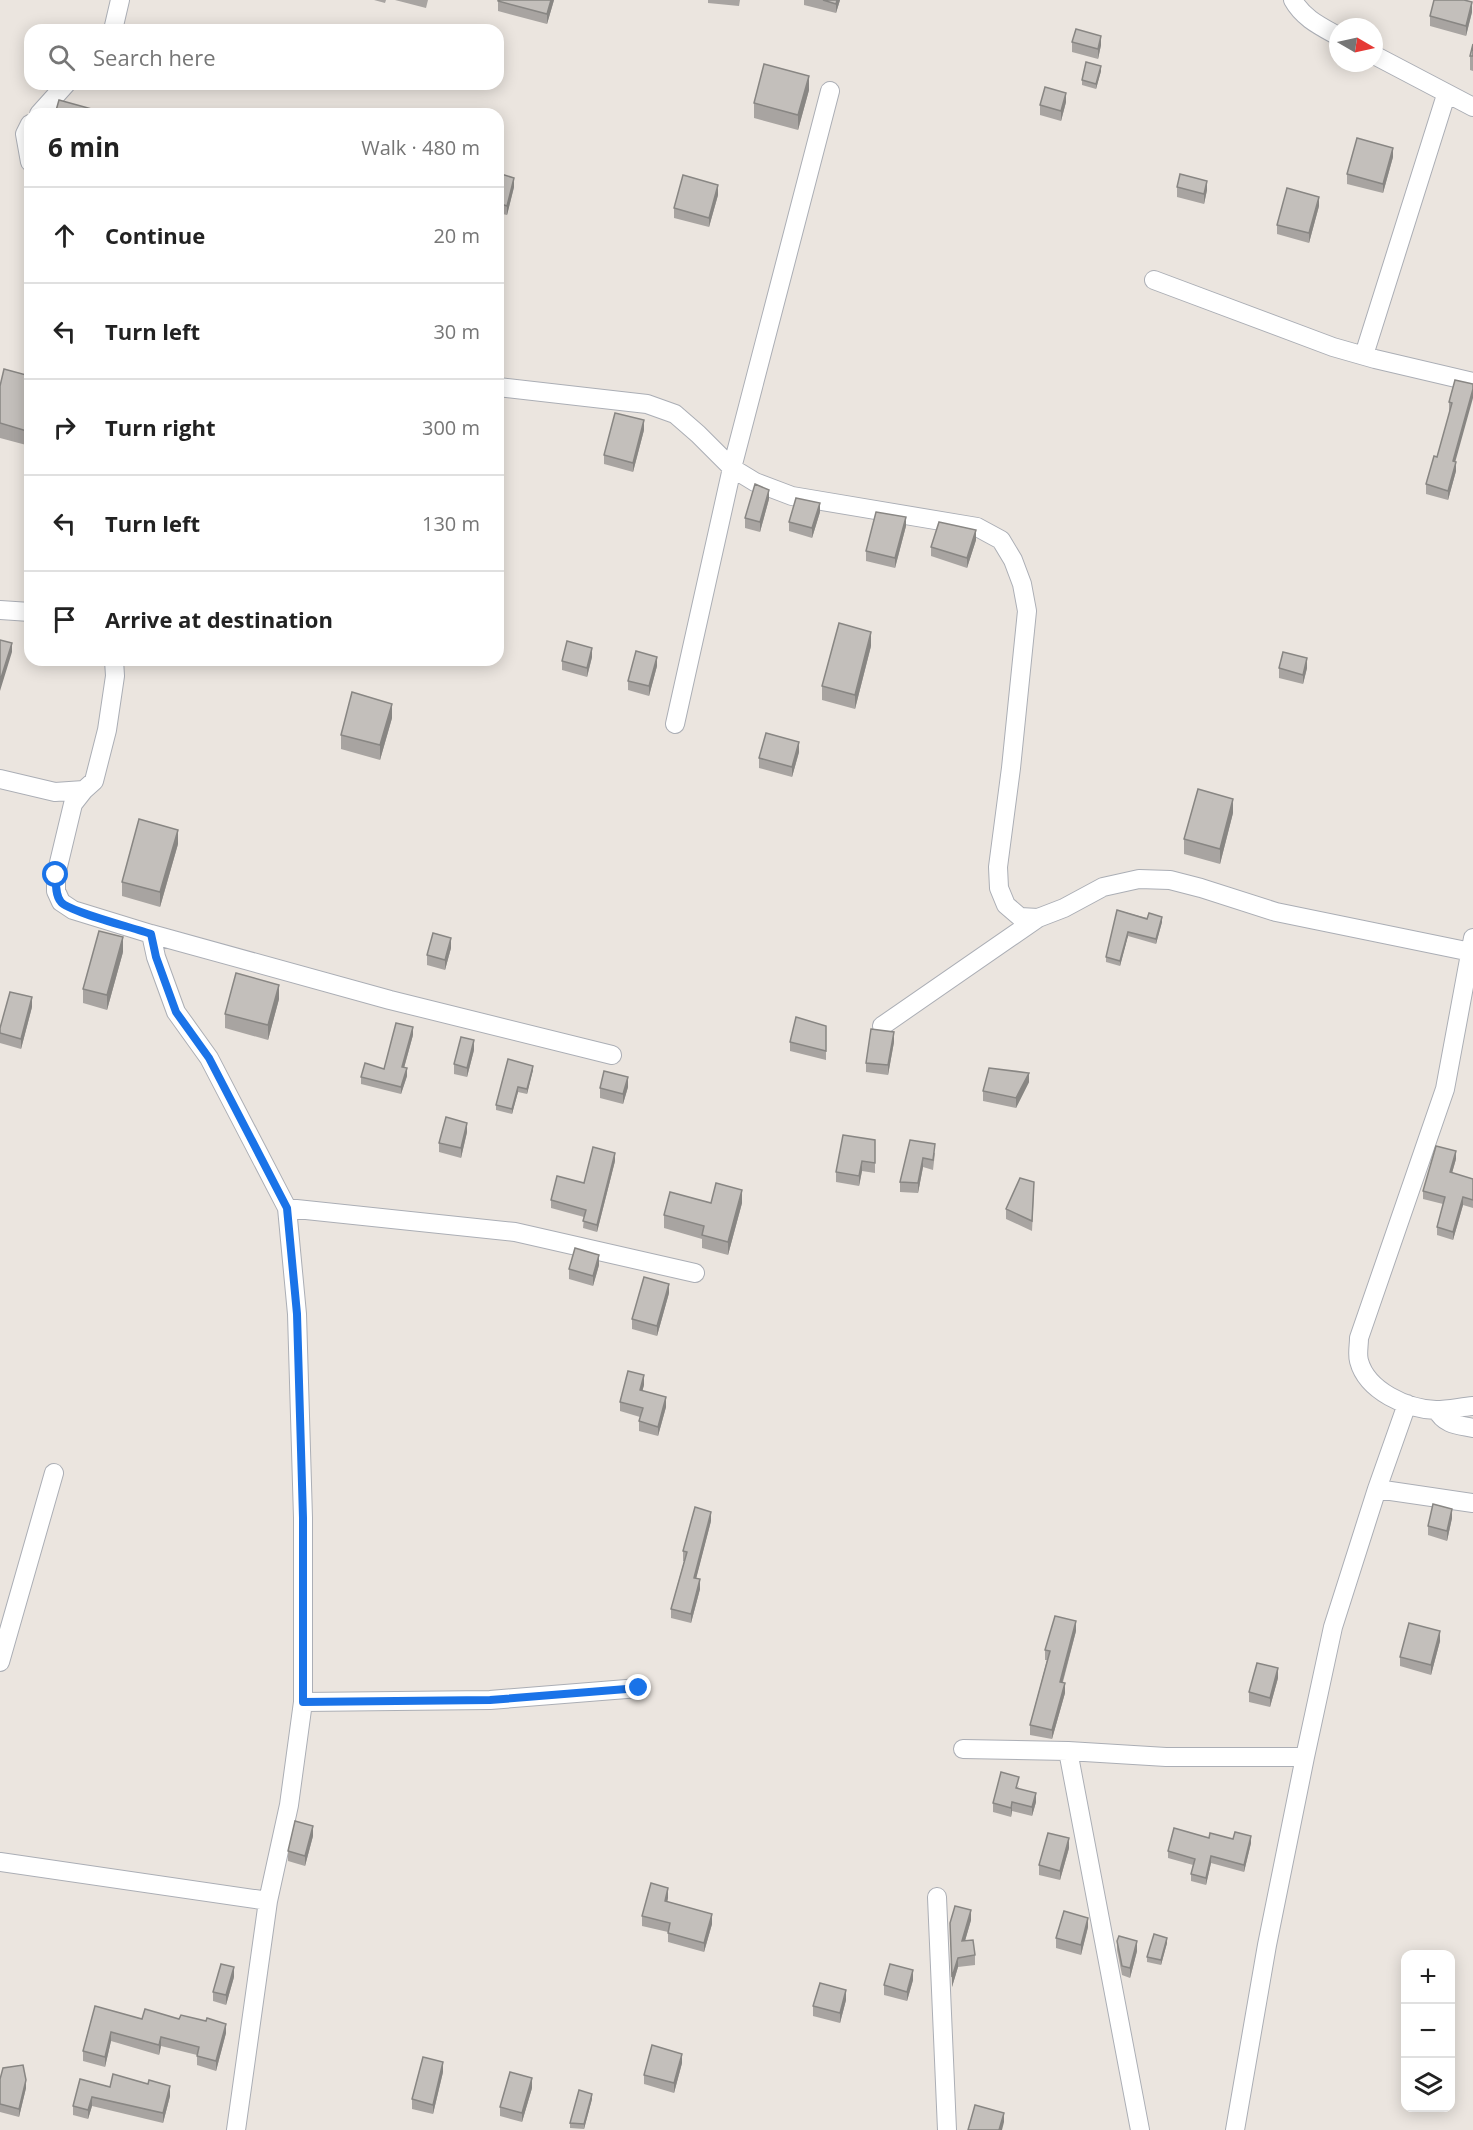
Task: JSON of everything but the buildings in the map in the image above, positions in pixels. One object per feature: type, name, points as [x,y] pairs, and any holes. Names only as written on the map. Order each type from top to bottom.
[{"type":"street","points":[[114,24],[120,0]]},
{"type":"street","points":[[1293,0],[1299,10],[1329,31]]},
{"type":"street","points":[[1383,60],[1446,95],[1473,107]]},
{"type":"street","points":[[44,108],[61,90]]},
{"type":"street","points":[[675,724],[732,468],[830,91]]},
{"type":"street","points":[[1364,355],[1446,95]]},
{"type":"street","points":[[1154,280],[1333,347],[1473,382]]},
{"type":"street","points":[[504,388],[647,404],[675,414],[732,468],[755,482],[792,496],[977,527],[1001,540],[1013,560],[1022,584],[1027,611],[998,867],[999,888],[1006,905],[1020,917],[1038,918]]},
{"type":"street","points":[[0,610],[24,612]]},
{"type":"street","points":[[114,666],[107,730],[94,781],[73,804],[56,875],[56,891],[61,902],[73,910],[151,934],[390,1000],[612,1055]]},
{"type":"street","points":[[0,779],[55,792],[84,790]]},
{"type":"street","points":[[882,1026],[1038,918],[1064,908],[1104,887],[1139,879],[1170,880],[1276,912],[1472,945],[1445,1089],[1359,1338],[1358,1358],[1363,1373],[1372,1385],[1388,1396],[1407,1404],[1437,1410],[1473,1406]]},
{"type":"street","points":[[151,934],[156,957],[176,1012],[209,1058],[287,1208],[297,1325],[303,1518],[303,1702],[289,1805],[268,1901],[236,2130]]},
{"type":"street","points":[[287,1208],[515,1232],[695,1273]]},
{"type":"street","points":[[1235,2130],[1267,1945],[1333,1627],[1407,1404]]},
{"type":"street","points":[[1437,1410],[1448,1422],[1473,1428]]},
{"type":"street","points":[[0,1662],[54,1473]]},
{"type":"street","points":[[1377,1489],[1473,1503]]},
{"type":"street","points":[[303,1702],[490,1700],[639,1688]]},
{"type":"street","points":[[963,1749],[1068,1751],[1166,1757],[1305,1757]]},
{"type":"street","points":[[1068,1751],[1140,2130]]},
{"type":"street","points":[[0,1862],[268,1901]]},
{"type":"street","points":[[937,1898],[947,2130]]},
{"type":"route","points":[[56,875],[56,891],[61,902],[73,910],[151,934],[156,957],[176,1012],[209,1058],[287,1208],[297,1314],[303,1518],[303,1702],[490,1700],[639,1688]]}]
